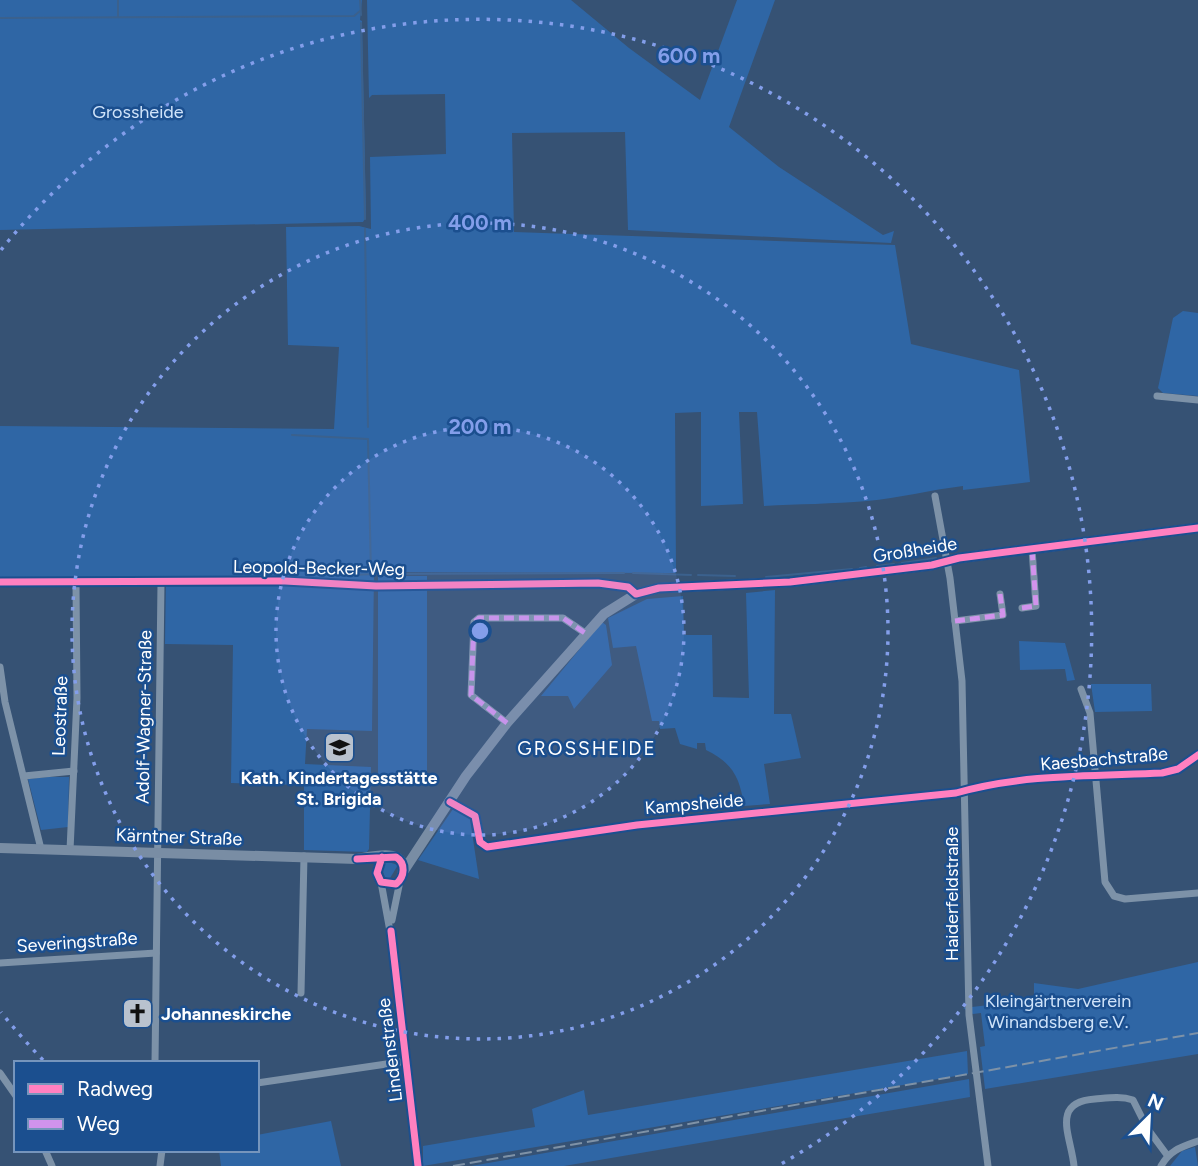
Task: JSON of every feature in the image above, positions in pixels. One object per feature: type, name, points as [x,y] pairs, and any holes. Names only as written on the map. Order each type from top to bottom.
[{"type":"street","points":[[1157,396],[1198,400]]},
{"type":"street","name":"Haiderfeldstraße","points":[[935,496],[947,562],[962,681],[967,790],[968,970],[973,1049],[988,1166]]},
{"type":"street","name":"Großheide","points":[[402,876],[466,776],[507,723],[604,614],[636,594],[659,588],[790,582],[1198,528]]},
{"type":"street","points":[[1022,608],[1035,606],[1032,549]]},
{"type":"street","name":"Leopold-Becker-Weg","points":[[0,582],[76,584],[285,581],[376,586],[598,583],[628,587],[636,594]]},
{"type":"street","name":"Adolf-Wagner-Straße","points":[[155,1061],[161,583]]},
{"type":"street","name":"Leostraße","points":[[70,850],[77,698],[76,584]]},
{"type":"street","points":[[955,621],[1003,615],[1000,594]]},
{"type":"street","points":[[507,723],[471,695],[474,622],[479,618],[563,618],[586,633]]},
{"type":"street","points":[[0,667],[41,849]]},
{"type":"street","points":[[1080,690],[1090,713],[1105,882],[1112,894],[1132,900],[1198,893]]},
{"type":"street","name":"Kaesbachstraße","points":[[967,790],[1095,776],[1162,773],[1178,769],[1198,755]]},
{"type":"street","points":[[24,776],[74,771]]},
{"type":"street","name":"Kampsheide","points":[[450,802],[475,816],[480,842],[487,847],[637,825],[967,790]]},
{"type":"street","name":"Kärntner Straße","points":[[0,848],[357,859],[382,857]]},
{"type":"street","name":"Großheide","points":[[400,859],[417,850]]},
{"type":"street","points":[[301,993],[304,856]]},
{"type":"street","points":[[357,859],[379,878],[391,886],[402,876],[400,859],[382,857],[379,878]]},
{"type":"street","name":"Lindenstraße","points":[[391,931],[392,908],[402,876]]},
{"type":"street","name":"Lindenstraße","points":[[379,878],[391,931],[418,1166]]},
{"type":"street","name":"Severingstraße","points":[[0,963],[156,953]]},
{"type":"street","points":[[259,1083],[407,1062]]},
{"type":"street","points":[[0,1073],[14,1093]]},
{"type":"street","points":[[1074,1166],[1066,1119],[1073,1104],[1080,1100],[1125,1097],[1133,1100],[1147,1128],[1167,1155]]},
{"type":"street","points":[[1161,1166],[1167,1155],[1198,1141]]},
{"type":"green space","name":"Grossheide","points":[[0,0],[362,0],[360,20],[366,217],[363,222],[0,230]]},
{"type":"green space","points":[[367,0],[571,0],[629,48],[700,100],[737,0],[775,0],[729,127],[779,167],[883,235],[894,231],[891,243],[628,230],[625,132],[512,133],[514,232],[895,245],[911,344],[1019,370],[1030,482],[963,490],[963,486],[867,501],[764,506],[757,412],[739,412],[743,504],[701,506],[701,412],[675,413],[676,573],[374,572],[372,731],[307,729],[305,764],[371,767],[369,849],[367,852],[304,850],[304,785],[231,783],[233,645],[165,644],[166,578],[0,578],[0,426],[334,429],[339,347],[288,345],[286,227],[359,226],[371,229],[370,157],[446,154],[445,94],[372,95],[369,98]]},
{"type":"green space","points":[[1183,311],[1198,313],[1198,396],[1163,393],[1158,388],[1173,318]]},
{"type":"green space","points":[[378,576],[427,576],[427,771],[378,777]]},
{"type":"green space","points":[[775,590],[774,714],[791,714],[801,758],[764,764],[770,804],[744,806],[734,772],[723,760],[706,750],[705,743],[697,743],[697,749],[680,744],[675,728],[660,729],[659,721],[652,721],[636,646],[613,648],[608,618],[647,599],[683,596],[684,635],[712,635],[713,697],[749,698],[746,593]]},
{"type":"green space","points":[[602,622],[606,625],[612,665],[574,709],[568,696],[541,696]]},
{"type":"green space","points":[[1019,641],[1065,643],[1075,680],[1067,681],[1065,669],[1020,670]]},
{"type":"green space","points":[[1091,684],[1151,684],[1152,711],[1095,712]]},
{"type":"green space","points":[[69,777],[68,827],[41,830],[28,779]]},
{"type":"green space","points":[[453,809],[470,819],[479,879],[418,860]]},
{"type":"green space","points":[[385,861],[398,865],[387,883],[381,866]]},
{"type":"green space","name":"Kleingärtnerverein Winandsberg e.V.","points":[[1198,962],[1198,1054],[985,1089],[980,1047],[985,1046],[981,1013],[973,1014],[963,1008],[1034,1000],[1034,983],[1078,989]]},
{"type":"green space","points":[[967,1051],[968,1074],[423,1166],[423,1146],[535,1127],[532,1109],[584,1090],[588,1115]]},
{"type":"green space","points":[[969,1079],[970,1097],[564,1166],[471,1166]]},
{"type":"green space","points":[[331,1121],[341,1166],[221,1166],[219,1152],[259,1152],[259,1135]]},
{"type":"green space","points":[[1195,1147],[1198,1166],[1170,1166],[1182,1151]]},
{"type":"waterway","points":[[118,0],[118,16]]},
{"type":"waterway","points":[[360,0],[361,15]]},
{"type":"waterway","points":[[0,18],[354,16],[360,11]]},
{"type":"waterway","points":[[361,23],[365,219]]},
{"type":"waterway","points":[[365,229],[368,427]]},
{"type":"waterway","points":[[292,435],[368,439],[371,574],[355,575]]},
{"type":"waterway","points":[[902,563],[936,558]]},
{"type":"waterway","points":[[877,566],[894,564]]},
{"type":"waterway","points":[[860,568],[866,567]]},
{"type":"waterway","points":[[766,577],[852,569]]},
{"type":"waterway","points":[[379,574],[624,573]]},
{"type":"waterway","points":[[633,573],[691,575]]},
{"type":"waterway","points":[[698,575],[735,576]]},
{"type":"railway","points":[[453,1166],[1198,1033]]},
{"type":"marked path","points":[[1022,608],[1036,606],[1032,549]]},
{"type":"marked path","points":[[955,621],[1003,615],[1000,594]]},
{"type":"marked path","points":[[507,723],[471,695],[474,622],[479,618],[563,618],[585,633]]},
{"type":"cycle path","points":[[0,582],[285,581],[376,586],[598,583],[628,587],[636,594],[659,588],[790,582],[1198,528]]},
{"type":"cycle path","points":[[450,802],[475,816],[480,842],[487,847],[637,825],[956,793],[1032,779],[1162,773],[1178,769],[1198,755]]},
{"type":"cycle path","points":[[357,859],[396,857],[403,870],[396,884],[381,882],[377,873],[382,857]]},
{"type":"cycle path","points":[[391,931],[418,1166]]},
{"type":"place","name":"Kath. Kindertagesstätte St. Brigida","points":[[339,748]]},
{"type":"place","name":"Johanneskirche","points":[[138,1014]]},
{"type":"district","name":"GROSSHEIDE","points":[[587,748]]}]
